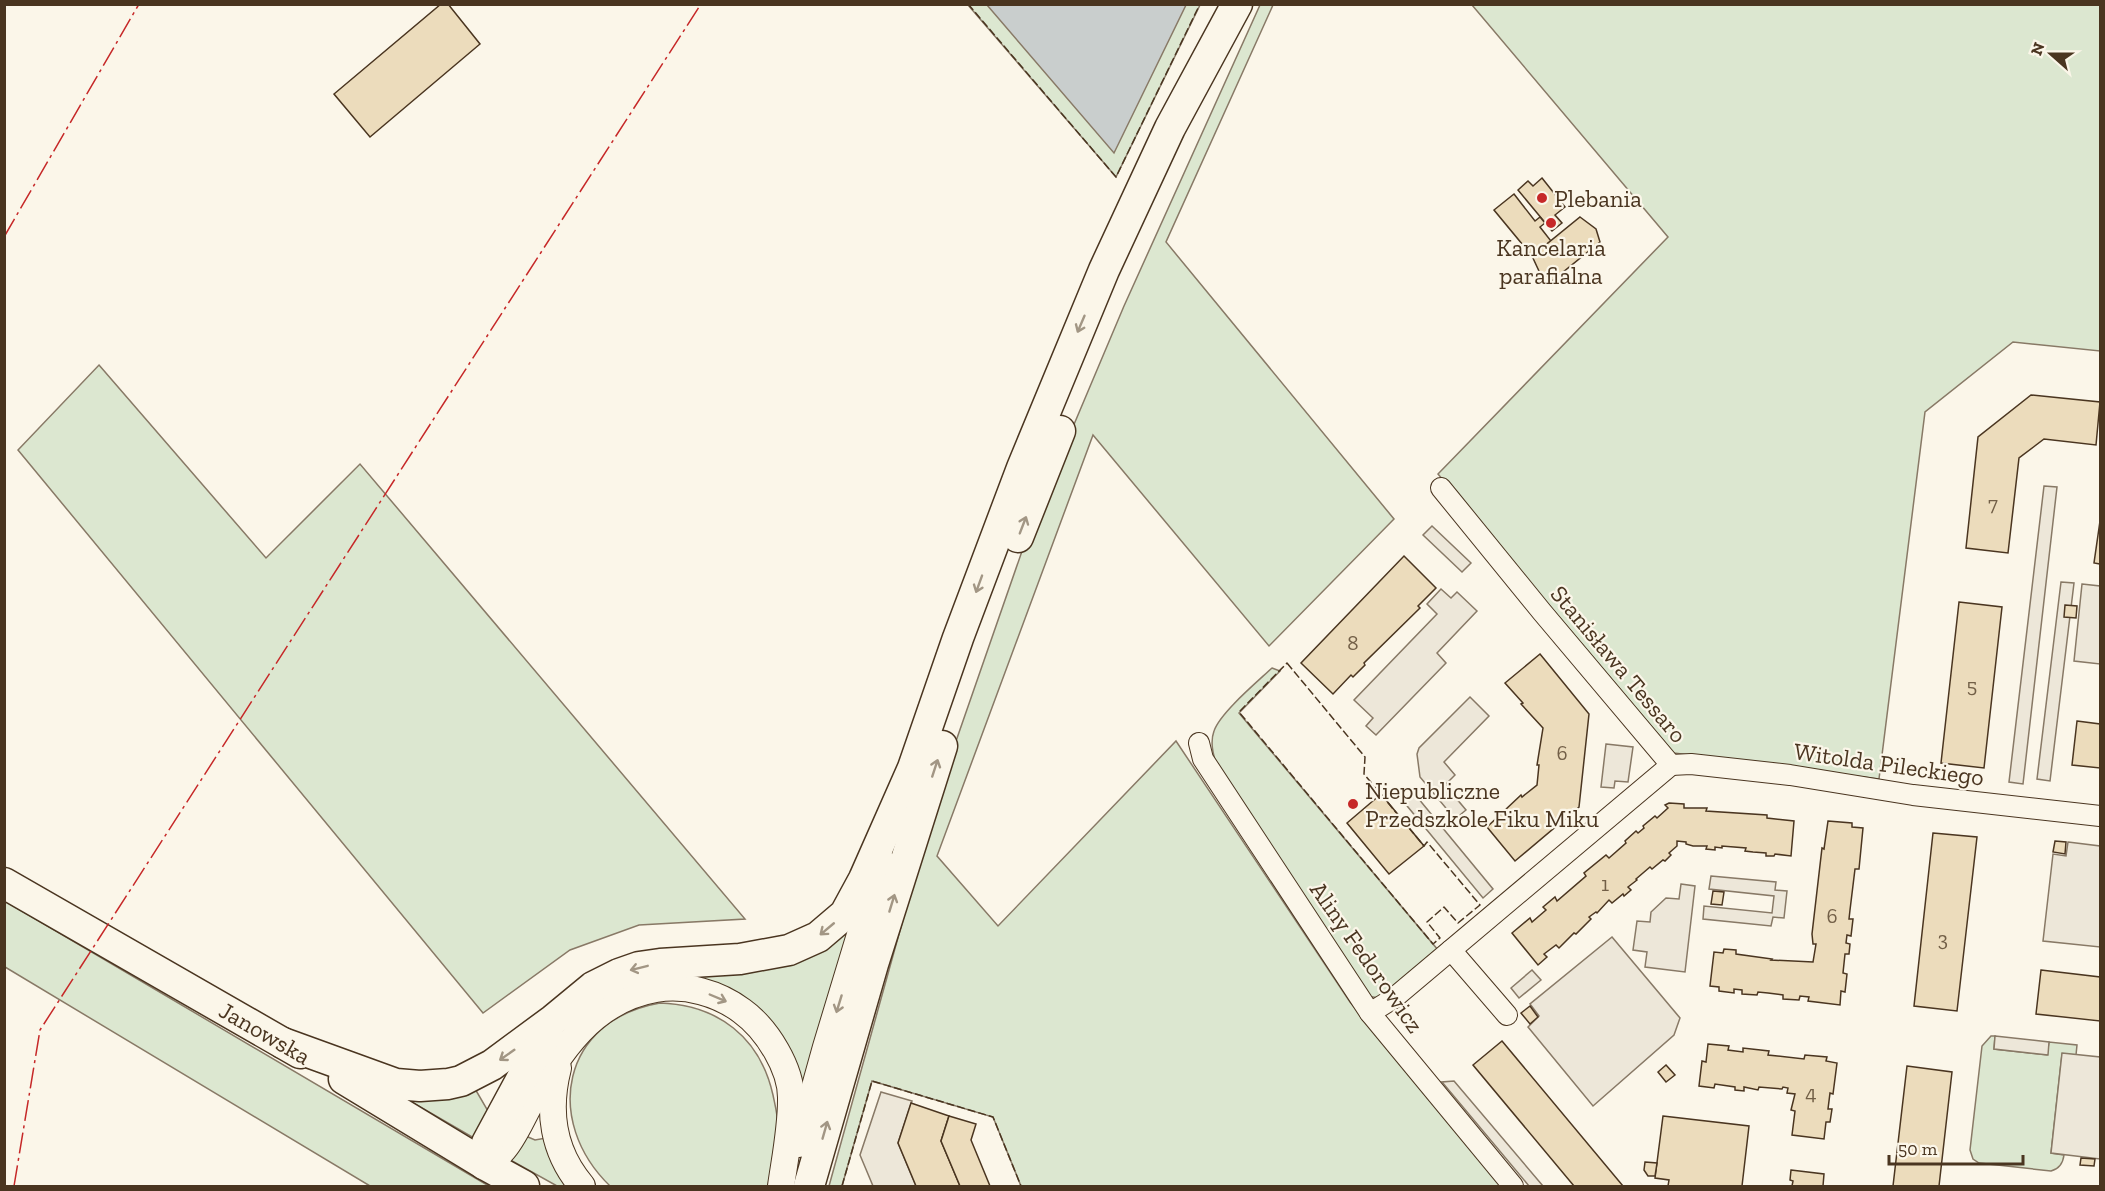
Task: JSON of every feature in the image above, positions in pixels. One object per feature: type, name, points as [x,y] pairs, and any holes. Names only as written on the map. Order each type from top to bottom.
[{"type":"highway","points":[[283,1043],[396,1084],[435,1086],[461,1081],[492,1065],[593,987],[639,967],[740,959],[789,950],[818,937],[844,914],[855,898],[914,768],[945,676],[1022,468],[1123,227],[1164,139],[1231,15]]},
{"type":"highway","points":[[809,1186],[894,895],[942,745],[978,643],[1058,436],[1183,138],[1231,15]]},
{"type":"highway","name":"Janowska","points":[[4,883],[283,1043],[524,1186]]},
{"type":"highway","points":[[484,1164],[487,1143],[553,1020]]},
{"type":"main road","points":[[787,1186],[850,968],[914,768]]},
{"type":"main road","points":[[484,1164],[502,1152],[543,1081],[576,1035],[591,1019],[607,1007],[630,995],[663,988],[676,988],[700,992],[727,1001],[752,1019],[776,1049],[792,1098],[781,1186]]},
{"type":"main road","points":[[561,1056],[552,1095],[553,1123],[560,1152],[574,1177],[582,1186]]},
{"type":"street","name":"Stanisława Tessaro","points":[[1370,1013],[1394,998],[1671,765],[1441,488]]},
{"type":"street","name":"Aliny Fedorowicz","points":[[1199,743],[1203,759],[1370,1013],[1513,1186]]},
{"type":"street","name":"Witolda Pileckiego","points":[[1671,765],[1691,764],[1790,775],[1913,795],[2100,816]]},
{"type":"street","points":[[1451,950],[1507,1016]]},
{"type":"green space","points":[[968,5],[1200,5],[1116,177]]},
{"type":"green space","points":[[1260,5],[1273,5],[1166,242],[1394,519],[1269,646],[1093,435],[937,856],[998,926],[1176,741],[1350,1002],[1503,1186],[1021,1186],[993,1117],[872,1081],[842,1186],[829,1186],[939,790],[1029,531],[1124,306]]},
{"type":"green space","points":[[1472,5],[2100,5],[2100,351],[2013,342],[1925,412],[1879,779],[1674,753],[1438,474],[1668,237]]},
{"type":"green space","points":[[99,365],[266,558],[360,464],[745,919],[639,925],[570,950],[483,1013],[18,450]]},
{"type":"green space","points":[[1272,668],[1280,671],[1239,713],[1438,950],[1379,998],[1367,996],[1216,764],[1212,739],[1218,724],[1240,698]]},
{"type":"green space","points":[[5,901],[489,1186],[370,1186],[5,967]]},
{"type":"green space","points":[[857,915],[803,1099],[796,1068],[693,980],[559,1042],[561,1027],[692,970]]},
{"type":"green space","points":[[660,1003],[681,1005],[718,1018],[747,1041],[758,1056],[767,1074],[778,1123],[776,1149],[768,1186],[610,1186],[589,1160],[576,1132],[570,1104],[573,1076],[583,1051],[601,1030],[627,1013]]},
{"type":"green space","points":[[1991,1036],[1995,1036],[1994,1049],[2047,1055],[2049,1042],[2077,1045],[2076,1055],[2062,1054],[2051,1153],[2064,1155],[2063,1161],[2054,1170],[1979,1163],[1973,1159],[1970,1150],[1982,1046]]},
{"type":"green space","points":[[474,1087],[488,1111],[479,1141],[403,1097]]},
{"type":"green space","points":[[521,1134],[535,1140],[546,1138],[570,1186],[557,1186],[507,1158]]},
{"type":"shaded area","points":[[987,5],[1186,5],[1114,153]]},
{"type":"shaded area","points":[[2044,486],[2057,487],[2023,784],[2009,782]]},
{"type":"shaded area","points":[[1432,526],[1471,563],[1462,572],[1423,535]]},
{"type":"shaded area","points":[[2061,582],[2074,583],[2050,781],[2037,779]]},
{"type":"shaded area","points":[[2082,584],[2100,586],[2100,664],[2074,661]]},
{"type":"shaded area","points":[[1441,589],[1451,598],[1457,592],[1477,611],[1437,653],[1446,663],[1376,735],[1366,726],[1373,718],[1354,700],[1437,614],[1427,604]]},
{"type":"shaded area","points":[[1470,697],[1489,716],[1444,762],[1455,775],[1445,785],[1466,810],[1455,819],[1420,777],[1417,754],[1419,748]]},
{"type":"shaded area","points":[[1606,744],[1633,747],[1628,782],[1615,781],[1614,788],[1601,787]]},
{"type":"shaded area","points":[[1413,792],[1493,889],[1483,898],[1403,801]]},
{"type":"shaded area","points":[[2068,842],[2100,846],[2100,947],[2043,941],[2053,854],[2066,856]]},
{"type":"shaded area","points":[[1711,876],[1776,882],[1775,890],[1787,891],[1784,918],[1773,917],[1771,926],[1703,919],[1704,906],[1772,913],[1774,896],[1709,889]]},
{"type":"shaded area","points":[[1681,884],[1695,886],[1685,972],[1645,967],[1647,952],[1633,950],[1637,921],[1650,922],[1651,912],[1666,898],[1679,899]]},
{"type":"shaded area","points":[[1612,937],[1680,1018],[1674,1035],[1593,1106],[1528,1027],[1539,1016],[1530,1004]]},
{"type":"shaded area","points":[[1532,970],[1541,980],[1519,998],[1511,988]]},
{"type":"shaded area","points":[[1995,1036],[2049,1042],[2048,1055],[1994,1049]]},
{"type":"shaded area","points":[[2062,1053],[2100,1057],[2100,1159],[2051,1153]]},
{"type":"shaded area","points":[[1454,1081],[1543,1186],[1529,1186],[1442,1082]]},
{"type":"shaded area","points":[[881,1092],[912,1101],[898,1143],[916,1186],[873,1186],[860,1155]]},
{"type":"building","points":[[441,4],[448,4],[480,44],[370,137],[334,94]]},
{"type":"building","name":"Plebania","points":[[1542,178],[1565,207],[1555,215],[1562,223],[1552,231],[1518,190],[1528,181],[1533,186]]},
{"type":"building","points":[[1514,194],[1535,221],[1540,217],[1545,223],[1540,227],[1551,241],[1532,256],[1494,210]]},
{"type":"building","points":[[1580,217],[1596,229],[1600,242],[1552,281],[1539,271],[1532,256]]},
{"type":"building","points":[[2031,395],[2100,402],[2096,445],[2044,439],[2019,458],[2008,553],[1966,548],[1978,437]]},
{"type":"building","points":[[2100,521],[2100,564],[2094,563]]},
{"type":"building","points":[[1404,556],[1436,588],[1418,606],[1420,608],[1364,663],[1365,665],[1353,677],[1351,675],[1333,694],[1301,663]]},
{"type":"building","points":[[1959,602],[2002,607],[1984,768],[1941,763]]},
{"type":"building","points":[[2065,605],[2077,606],[2076,618],[2064,617]]},
{"type":"building","points":[[1540,654],[1589,714],[1579,807],[1515,861],[1487,827],[1521,795],[1522,797],[1537,785],[1539,765],[1537,765],[1543,728],[1505,683]]},
{"type":"building","points":[[2077,721],[2100,724],[2100,768],[2072,765]]},
{"type":"building","points":[[1381,794],[1424,846],[1389,874],[1347,823]]},
{"type":"building","points":[[1684,804],[1684,808],[1707,808],[1706,811],[1767,815],[1767,818],[1794,821],[1791,856],[1775,854],[1766,856],[1766,853],[1745,851],[1746,848],[1722,846],[1722,848],[1715,847],[1715,850],[1706,849],[1707,846],[1693,846],[1677,841],[1677,846],[1669,853],[1671,855],[1665,861],[1663,860],[1652,869],[1650,867],[1628,887],[1631,890],[1624,896],[1623,894],[1612,903],[1609,900],[1597,913],[1589,917],[1591,919],[1576,934],[1574,933],[1559,948],[1556,945],[1544,954],[1547,957],[1538,965],[1512,933],[1530,918],[1532,922],[1546,910],[1543,907],[1555,897],[1557,901],[1586,876],[1584,873],[1606,855],[1609,858],[1636,831],[1638,833],[1655,816],[1657,818],[1668,808],[1665,805]]},
{"type":"building","points":[[1828,821],[1852,823],[1852,827],[1863,828],[1859,869],[1855,869],[1849,919],[1853,919],[1851,936],[1847,935],[1846,943],[1850,944],[1849,954],[1845,954],[1843,973],[1847,974],[1845,992],[1841,991],[1840,1005],[1808,1001],[1809,997],[1800,996],[1799,1000],[1783,999],[1783,995],[1768,993],[1742,994],[1742,990],[1734,989],[1734,993],[1719,991],[1719,987],[1710,986],[1714,952],[1723,953],[1724,949],[1736,950],[1736,954],[1771,960],[1813,962],[1816,944],[1813,944],[1812,934],[1822,848],[1824,849]]},
{"type":"building","points":[[1933,833],[1977,837],[1957,1011],[1914,1006]]},
{"type":"building","points":[[2055,841],[2066,842],[2065,854],[2053,852]]},
{"type":"building","points":[[1713,891],[1724,892],[1722,905],[1711,904]]},
{"type":"building","points":[[2041,970],[2100,977],[2100,1021],[2036,1014]]},
{"type":"building","points":[[1530,1006],[1538,1017],[1530,1024],[1521,1013]]},
{"type":"building","points":[[1502,1041],[1623,1186],[1574,1186],[1473,1065]]},
{"type":"building","points":[[1708,1044],[1729,1046],[1728,1050],[1743,1052],[1743,1048],[1769,1051],[1768,1055],[1804,1059],[1805,1055],[1827,1057],[1826,1061],[1837,1063],[1833,1094],[1830,1093],[1828,1109],[1832,1109],[1830,1122],[1826,1122],[1824,1139],[1792,1135],[1795,1111],[1791,1110],[1795,1094],[1787,1093],[1788,1088],[1759,1087],[1758,1090],[1744,1087],[1744,1091],[1715,1084],[1714,1088],[1699,1086],[1702,1061],[1706,1062]]},
{"type":"building","points":[[1666,1065],[1675,1075],[1666,1082],[1658,1072]]},
{"type":"building","points":[[1907,1066],[1952,1072],[1939,1186],[1893,1186]]},
{"type":"building","points":[[911,1103],[949,1116],[941,1141],[960,1186],[916,1186],[898,1143]]},
{"type":"building","points":[[949,1116],[976,1124],[971,1140],[990,1186],[960,1186],[941,1141]]},
{"type":"building","points":[[1663,1116],[1749,1126],[1742,1186],[1668,1186],[1669,1180],[1655,1178]]},
{"type":"building","points":[[2081,1158],[2095,1159],[2094,1166],[2080,1165]]},
{"type":"building","points":[[1645,1162],[1657,1163],[1655,1176],[1648,1176],[1644,1170]]},
{"type":"building","points":[[1791,1170],[1824,1174],[1823,1186],[1792,1186]]},
{"type":"fence","points":[[968,4],[1116,177],[1200,4]]},
{"type":"fence","points":[[1287,663],[1365,757],[1364,774],[1424,846],[1427,842],[1480,905],[1458,923],[1444,907],[1427,922],[1440,938],[1433,944],[1239,712],[1287,663]]},
{"type":"fence","points":[[842,1186],[872,1081],[993,1117],[1021,1186]]},
{"type":"power","points":[[4,237],[139,4]]},
{"type":"power","points":[[14,1186],[40,1030],[701,4]]},
{"type":"place","name":"Plebania","points":[[1542,198]]},
{"type":"place","name":"Kancelaria parafialna","points":[[1551,223]]},
{"type":"place","name":"Niepubliczne Przedszkole Fiku Miku","points":[[1353,804]]}]
